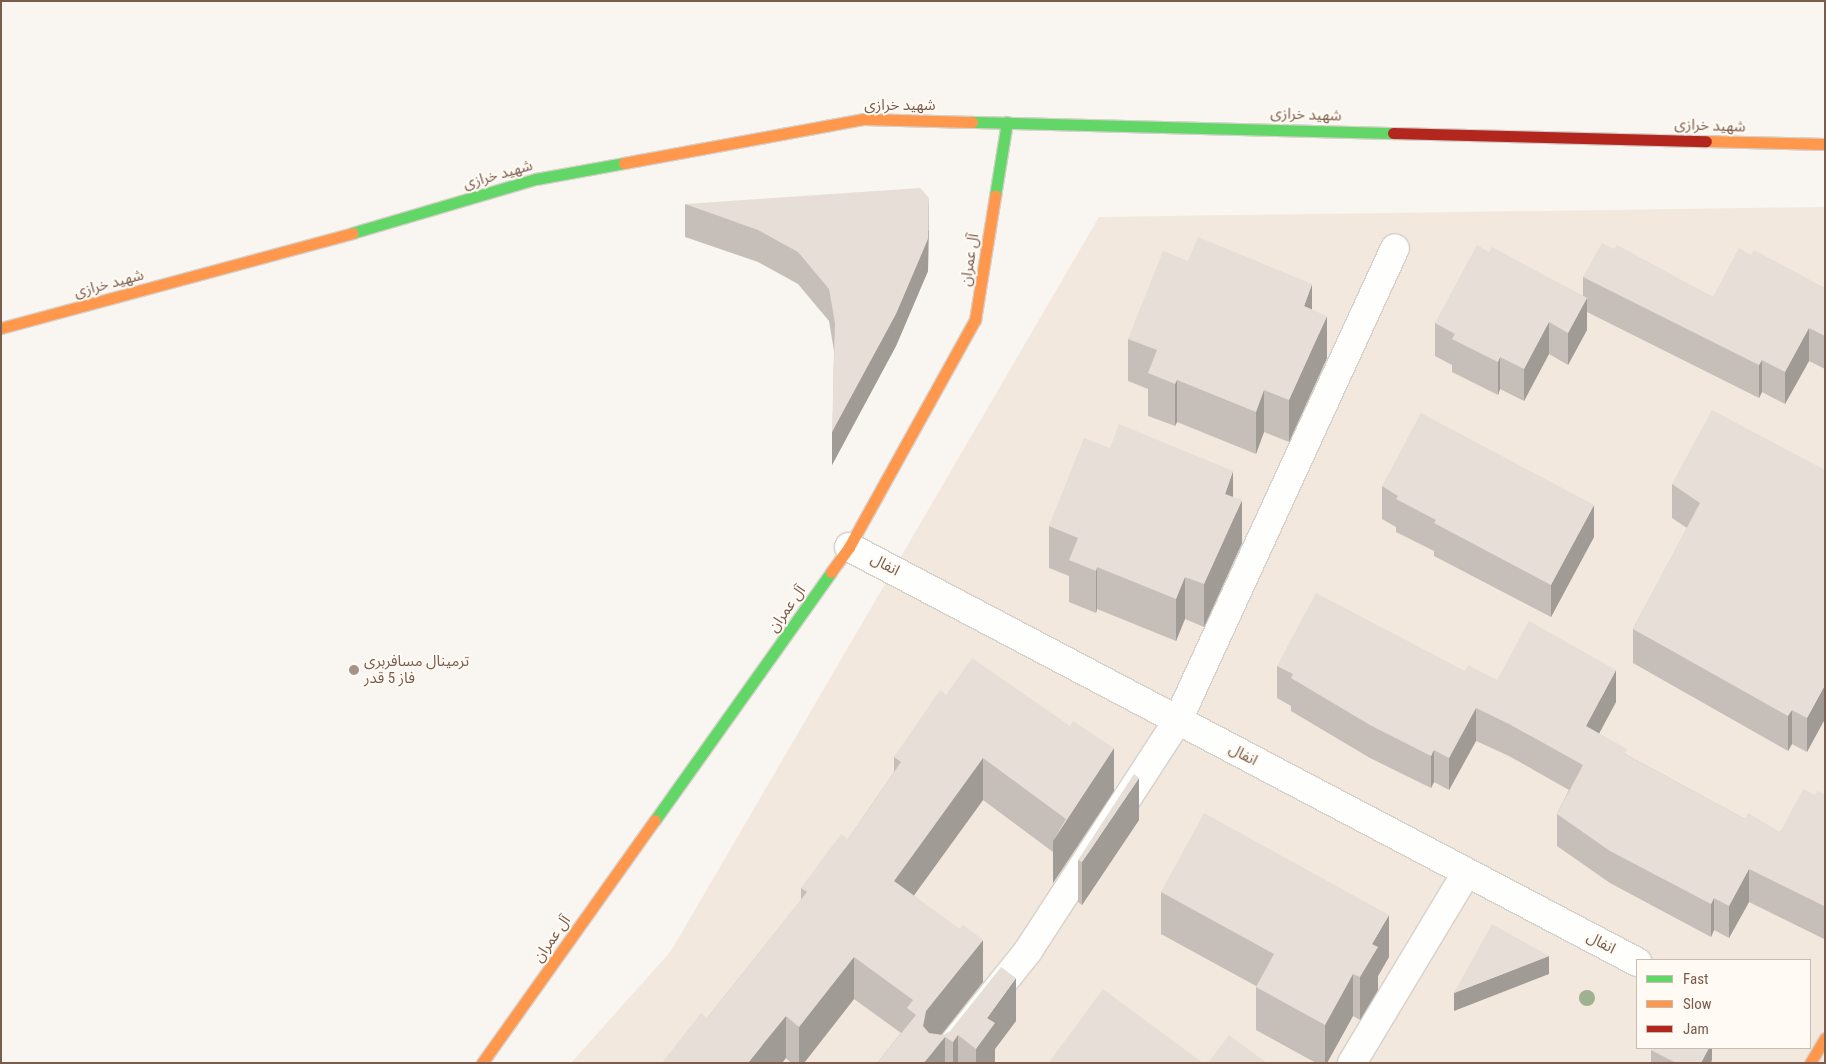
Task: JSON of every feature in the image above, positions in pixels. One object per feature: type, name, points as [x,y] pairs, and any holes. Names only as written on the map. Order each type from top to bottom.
[{"type":"street","name":"شهید خرازی","points":[[1,328],[281,254],[536,179],[864,119],[1825,144]]},
{"type":"street","name":"آل عمران","points":[[482,1063],[849,547],[975,320],[1006,122]]},
{"type":"street","points":[[938,1063],[1028,951],[1178,720],[1395,248]]},
{"type":"street","name":"انفال","points":[[849,547],[1636,961]]},
{"type":"street","points":[[1352,1063],[1466,873]]},
{"type":"shaded area","points":[[1825,207],[1825,1063],[571,1063],[671,951],[1099,217]]},
{"type":"building","points":[[920,188],[929,198],[928,239],[896,314],[832,432],[835,323],[829,289],[798,252],[758,230],[685,204]]},
{"type":"building","points":[[1198,237],[1312,284],[1304,306],[1327,316],[1289,400],[1264,390],[1256,412],[1177,380],[1175,384],[1148,373],[1157,350],[1128,339],[1163,251],[1188,261]]},
{"type":"building","points":[[1602,243],[1614,249],[1617,245],[1713,297],[1739,248],[1751,255],[1754,250],[1825,288],[1825,336],[1809,328],[1785,372],[1762,360],[1759,365],[1583,277]]},
{"type":"building","points":[[1477,245],[1489,252],[1492,247],[1587,298],[1568,333],[1549,322],[1524,369],[1500,357],[1498,362],[1452,339],[1455,334],[1435,323]]},
{"type":"building","points":[[1712,410],[1825,470],[1825,685],[1807,718],[1792,710],[1788,716],[1633,629],[1700,503],[1672,484]]},
{"type":"building","points":[[1421,413],[1594,505],[1551,585],[1434,523],[1436,520],[1396,499],[1398,496],[1382,486]]},
{"type":"building","points":[[1119,424],[1233,471],[1225,494],[1242,500],[1204,584],[1185,577],[1176,599],[1097,567],[1096,571],[1069,560],[1078,538],[1049,526],[1084,438],[1110,448]]},
{"type":"building","points":[[1316,593],[1465,671],[1468,665],[1497,680],[1529,621],[1616,670],[1586,726],[1627,749],[1625,754],[1745,819],[1748,813],[1780,832],[1803,789],[1815,795],[1818,791],[1825,794],[1824,906],[1749,869],[1729,906],[1714,898],[1711,904],[1610,851],[1557,814],[1583,765],[1476,708],[1449,758],[1434,750],[1431,756],[1370,725],[1291,678],[1293,674],[1277,666]]},
{"type":"building","points":[[972,658],[1070,726],[1073,721],[1114,748],[1053,841],[1066,819],[983,758],[894,881],[960,929],[963,925],[983,940],[926,1011],[923,1026],[929,1033],[943,1035],[950,1031],[1001,967],[1016,978],[987,1018],[995,1023],[976,1049],[958,1035],[953,1042],[945,1037],[924,1063],[877,1063],[916,1015],[907,1008],[913,1000],[854,957],[799,1027],[786,1016],[749,1063],[662,1063],[701,1013],[707,1018],[807,892],[801,888],[841,834],[848,839],[901,762],[894,757],[940,690],[946,695]]},
{"type":"building","points":[[1134,774],[1139,778],[1082,862],[1078,860]]},
{"type":"building","points":[[1204,813],[1389,915],[1372,944],[1378,947],[1360,977],[1353,974],[1325,1025],[1256,987],[1274,954],[1161,892]]},
{"type":"building","points":[[1492,924],[1549,956],[1454,993]]},
{"type":"building","points":[[1103,989],[1203,1063],[1053,1063],[1050,1061]]},
{"type":"building","points":[[1229,1035],[1267,1063],[1208,1063]]},
{"type":"building","points":[[1708,1049],[1701,1063],[1676,1063],[1651,1050]]},
{"type":"traffic: fast","points":[[972,122],[1393,133]]},
{"type":"traffic: fast","points":[[995,196],[1007,122]]},
{"type":"traffic: fast","points":[[352,233],[536,179],[624,163]]},
{"type":"traffic: fast","points":[[655,820],[831,572]]},
{"type":"traffic: slow","points":[[624,163],[864,119],[972,122]]},
{"type":"traffic: slow","points":[[1706,141],[1825,144]]},
{"type":"traffic: slow","points":[[831,572],[849,547],[975,320],[995,196]]},
{"type":"traffic: slow","points":[[1,328],[352,233]]},
{"type":"traffic: slow","points":[[482,1063],[655,820]]},
{"type":"traffic: slow","points":[[1810,1063],[1825,1038]]},
{"type":"traffic: jam","points":[[1393,133],[1706,141]]},
{"type":"place","name":"ترمینال مسافربری فاز 5 قدر","points":[[354,670]]}]
